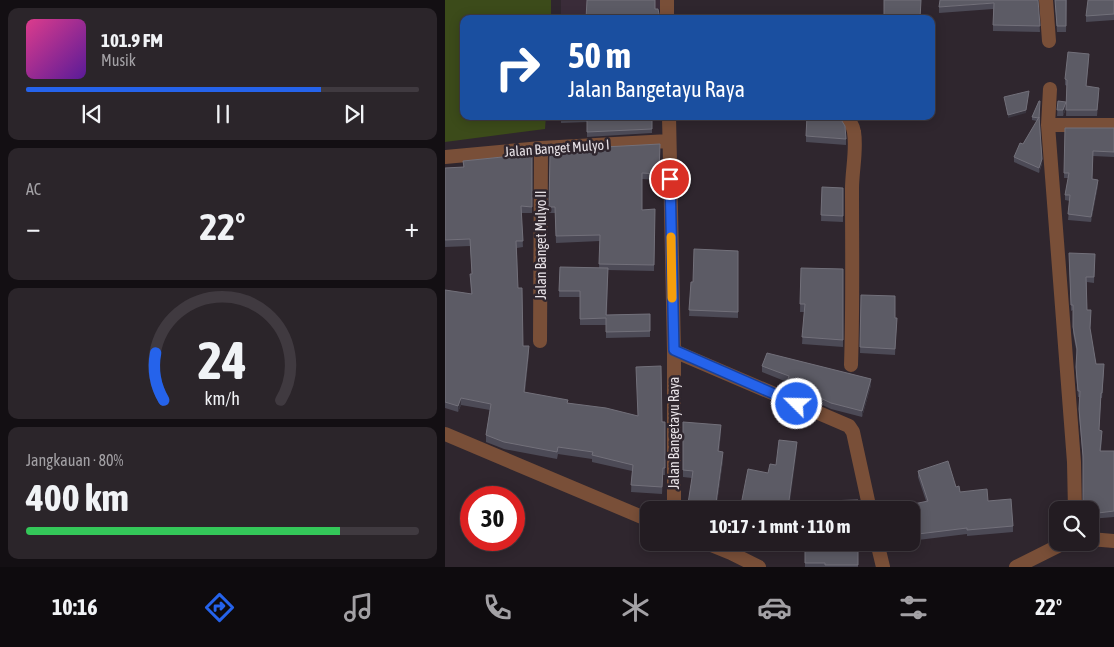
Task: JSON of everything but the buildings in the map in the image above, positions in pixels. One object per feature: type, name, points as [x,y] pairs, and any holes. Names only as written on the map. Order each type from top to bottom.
[{"type":"street","points":[[667,0],[667,15]]},
{"type":"street","points":[[1046,0],[1049,41]]},
{"type":"street","points":[[1050,89],[1048,125],[1074,462],[1075,501]]},
{"type":"street","name":"Jalan Bangetayu Raya","points":[[669,120],[674,350],[674,501]]},
{"type":"street","points":[[848,120],[854,130],[855,141],[852,187],[853,289],[851,365]]},
{"type":"street","points":[[1048,125],[1114,125]]},
{"type":"street","name":"Jalan Banget Mulyo I","points":[[445,156],[541,148],[669,141]]},
{"type":"street","name":"Jalan Banget Mulyo II","points":[[540,341],[541,148]]},
{"type":"street","points":[[674,350],[849,426],[853,432],[868,501]]},
{"type":"street","points":[[445,434],[640,516]]},
{"type":"street","points":[[1099,540],[1114,541]]},
{"type":"street","points":[[1016,567],[1049,550]]},
{"type":"street","points":[[726,551],[759,567]]},
{"type":"street","points":[[879,551],[883,567]]},
{"type":"shaded area","points":[[561,0],[660,0],[660,9],[622,9],[622,15],[561,15]]},
{"type":"green space","points":[[445,0],[551,0],[551,15],[460,15],[460,120],[546,120],[545,129],[445,142]]},
{"type":"slow traffic","points":[[671,237],[672,298]]},
{"type":"route","points":[[670,179],[674,350],[797,404]]}]
